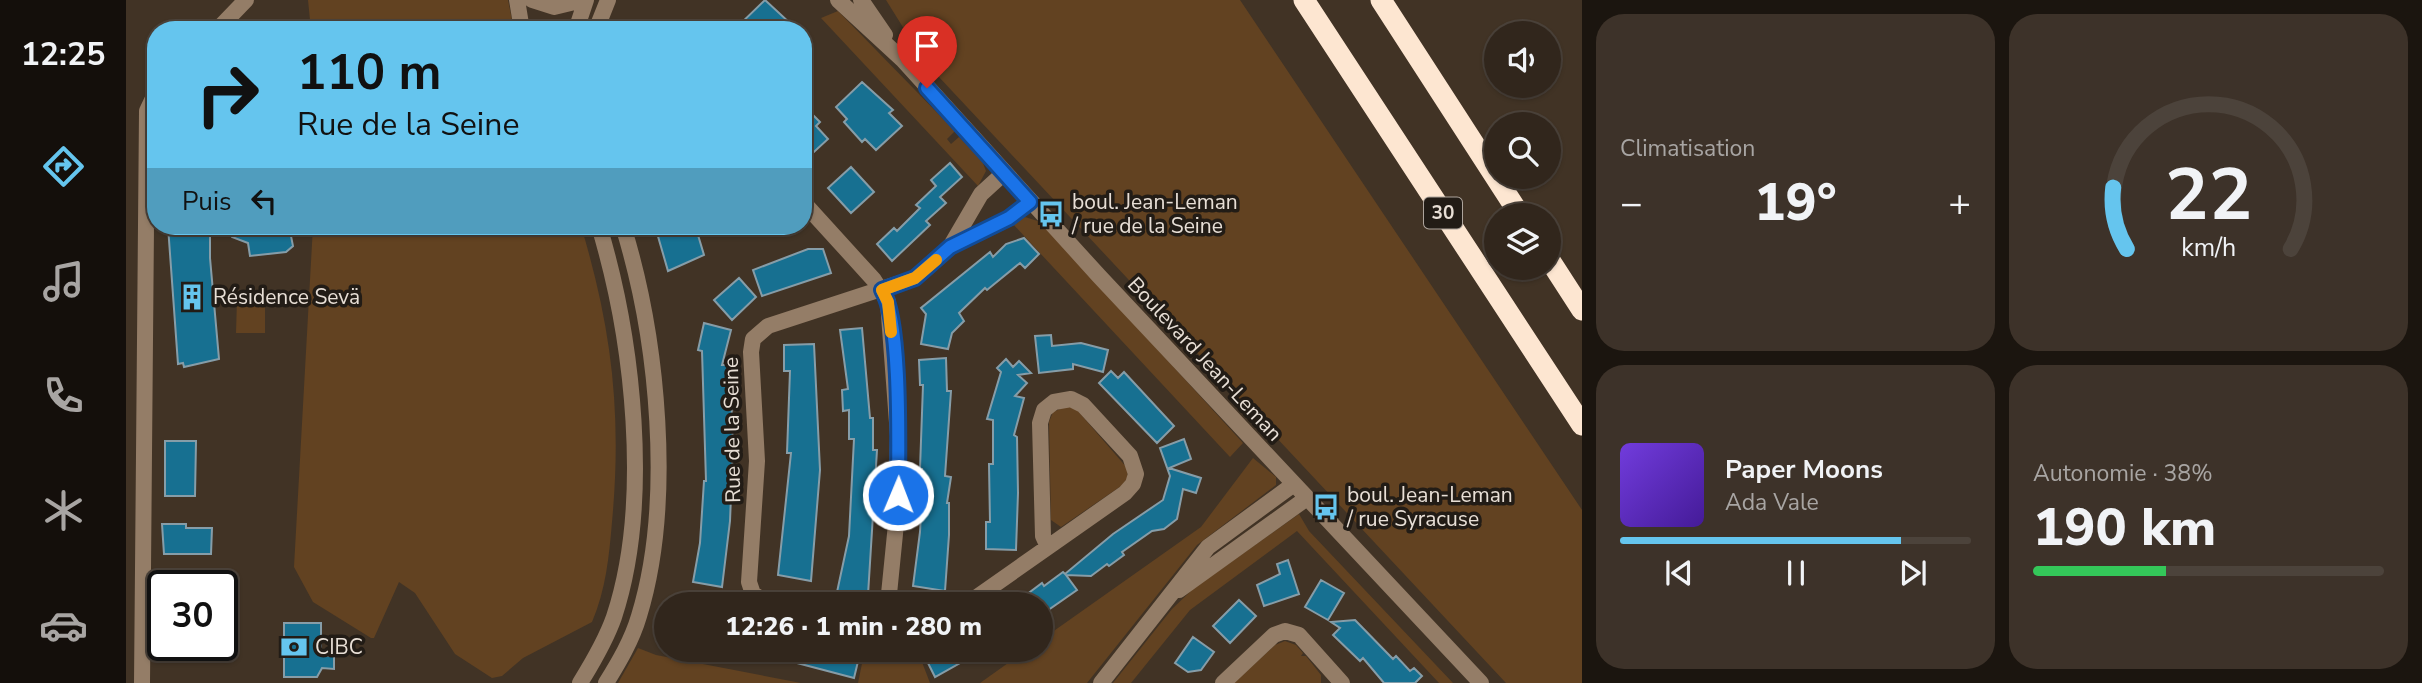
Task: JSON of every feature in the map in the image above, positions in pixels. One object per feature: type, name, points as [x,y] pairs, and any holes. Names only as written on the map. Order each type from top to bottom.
[{"type":"highway","name":"30","points":[[1304,0],[1582,425]]},
{"type":"highway","points":[[1381,0],[1512,203]]},
{"type":"highway","points":[[1561,278],[1582,310]]},
{"type":"street","points":[[226,21],[246,0]]},
{"type":"street","points":[[517,0],[520,21]]},
{"type":"street","points":[[532,0],[554,7],[585,0],[579,21]]},
{"type":"street","points":[[600,21],[608,0]]},
{"type":"street","name":"Boulevard Jean-Leman","points":[[838,0],[902,60],[1030,202],[1480,683]]},
{"type":"street","name":"Boulevard Jean-Leman","points":[[861,0],[902,60]]},
{"type":"street","points":[[142,683],[147,111]]},
{"type":"street","name":"Rue de la Seine","points":[[950,247],[981,194],[1004,173]]},
{"type":"street","name":"Rue de la Seine","points":[[753,592],[749,582],[757,461],[751,345],[757,334],[768,326],[915,278],[950,247],[1009,218],[1030,202]]},
{"type":"street","points":[[812,212],[882,290],[889,310],[898,407],[898,495],[889,592]]},
{"type":"street","points":[[580,683],[605,638],[619,599],[627,554],[632,493],[633,422],[626,351],[614,283],[601,235]]},
{"type":"street","points":[[606,683],[625,650],[642,607],[650,562],[656,484],[655,401],[650,346],[641,293],[625,235]]},
{"type":"street","points":[[984,592],[1125,493],[1133,484],[1136,474],[1130,456],[1083,405],[1065,398],[1048,405],[1040,423],[1043,537],[1048,547]]},
{"type":"street","points":[[1101,683],[1208,547],[1294,484]]},
{"type":"street","points":[[1169,597],[1307,498]]},
{"type":"street","points":[[1223,683],[1273,635],[1285,631],[1298,635],[1340,682]]},
{"type":"shaded area","points":[[308,0],[508,0],[512,21],[310,21]]},
{"type":"shaded area","points":[[886,0],[1240,0],[1582,510],[1582,683],[1506,683],[924,61]]},
{"type":"shaded area","points":[[838,11],[955,131],[947,139],[951,144],[959,137],[981,158],[986,171],[978,186],[821,18]]},
{"type":"shaded area","points":[[1025,217],[1041,222],[1243,443],[1230,457],[1012,223]]},
{"type":"shaded area","points":[[312,235],[584,235],[607,336],[616,445],[606,573],[592,622],[523,658],[502,676],[492,678],[455,654],[415,593],[399,582],[374,638],[371,638],[313,602],[294,567]]},
{"type":"shaded area","points":[[237,300],[265,301],[265,333],[236,333]]},
{"type":"shaded area","points":[[1067,406],[1077,410],[1128,469],[1127,479],[1121,486],[1061,527],[1051,520],[1049,422],[1053,412]]},
{"type":"shaded area","points":[[1253,458],[1276,477],[1276,485],[1197,545],[1087,683],[980,683],[1010,662],[1053,662],[1053,632],[1201,527]]},
{"type":"shaded area","points":[[1299,514],[1309,531],[1453,683],[1439,683],[1297,531],[1190,610],[1131,683],[1113,683],[1172,609],[1193,589]]},
{"type":"shaded area","points":[[1285,641],[1296,645],[1303,653],[1301,656],[1306,656],[1321,675],[1321,683],[1234,683],[1275,645]]},
{"type":"shaded area","points":[[638,648],[654,654],[654,662],[692,662],[801,683],[618,683]]},
{"type":"shaded area","points":[[862,662],[922,662],[930,683],[858,683]]},
{"type":"building","points":[[765,0],[788,21],[743,21]]},
{"type":"building","points":[[862,82],[893,110],[889,113],[902,126],[876,150],[865,139],[862,142],[844,122],[847,119],[836,107]]},
{"type":"building","points":[[812,114],[820,122],[816,126],[828,139],[812,154]]},
{"type":"building","points":[[950,163],[962,177],[940,197],[946,203],[926,221],[930,225],[892,261],[877,244],[894,228],[897,231],[920,208],[916,205],[936,186],[931,180]]},
{"type":"building","points":[[851,167],[874,192],[851,213],[828,188]]},
{"type":"building","name":"Résidence Sevä","points":[[169,235],[210,235],[219,359],[184,367],[183,363],[178,364]]},
{"type":"building","points":[[231,235],[291,235],[293,246],[286,252],[250,256],[248,243]]},
{"type":"building","points":[[658,235],[698,235],[704,255],[668,271]]},
{"type":"building","points":[[1024,238],[1039,254],[1025,268],[1020,263],[987,290],[985,288],[959,313],[964,321],[952,333],[948,349],[921,344],[926,314],[921,308],[990,252],[993,257],[1006,244]]},
{"type":"building","points":[[808,249],[823,249],[831,273],[762,296],[753,270]]},
{"type":"building","points":[[739,278],[756,297],[732,320],[714,300]]},
{"type":"building","points":[[704,323],[731,330],[722,365],[730,365],[733,447],[730,521],[722,587],[693,582],[706,481],[702,351],[698,350]]},
{"type":"building","points":[[862,328],[870,418],[873,418],[873,450],[877,450],[868,592],[837,592],[849,536],[854,439],[849,439],[849,410],[843,411],[842,390],[848,389],[840,330]]},
{"type":"building","points":[[1051,335],[1052,346],[1081,343],[1108,350],[1103,372],[1073,364],[1073,369],[1039,373],[1035,336]]},
{"type":"building","points":[[814,344],[820,470],[811,581],[778,575],[791,453],[787,453],[790,371],[784,371],[784,345]]},
{"type":"building","points":[[946,358],[947,391],[951,391],[945,476],[951,477],[947,503],[949,535],[945,591],[913,586],[922,497],[918,497],[922,469],[923,385],[920,385],[919,360]]},
{"type":"building","points":[[1006,359],[1013,367],[1019,361],[1031,373],[1018,375],[1027,383],[1015,396],[1024,398],[1014,435],[1017,437],[1018,493],[1016,550],[986,549],[986,522],[990,522],[989,464],[993,464],[993,420],[987,419],[1001,372],[997,368]]},
{"type":"building","points":[[1111,371],[1118,378],[1124,372],[1174,426],[1157,443],[1099,383]]},
{"type":"building","points":[[1184,439],[1191,459],[1169,468],[1201,478],[1196,493],[1183,489],[1177,519],[1164,529],[1152,531],[1122,552],[1124,555],[1091,576],[1066,575],[1077,590],[1053,607],[1053,592],[1030,592],[1042,583],[1044,586],[1063,572],[1065,574],[1113,534],[1163,500],[1170,476],[1160,448]]},
{"type":"building","points":[[165,441],[196,441],[195,496],[165,496]]},
{"type":"building","points":[[162,524],[212,528],[211,554],[164,554]]},
{"type":"building","points":[[1288,560],[1299,594],[1264,606],[1257,585],[1280,574],[1277,564]]},
{"type":"building","points":[[1321,580],[1344,593],[1328,620],[1305,607]]},
{"type":"building","points":[[1239,600],[1256,616],[1230,643],[1213,626]]},
{"type":"building","points":[[1355,620],[1393,659],[1396,656],[1410,671],[1414,668],[1422,676],[1415,683],[1384,683],[1363,658],[1360,661],[1333,635],[1340,628],[1331,622]]},
{"type":"building","points":[[284,623],[321,623],[321,656],[334,656],[334,669],[322,668],[317,677],[284,677]]},
{"type":"building","points":[[1193,637],[1214,652],[1201,670],[1188,672],[1175,663]]},
{"type":"building","points":[[793,662],[858,662],[854,678]]},
{"type":"building","points":[[928,662],[962,662],[935,677]]},
{"type":"slow traffic","points":[[891,332],[888,302],[882,290],[915,278],[936,260]]},
{"type":"place","name":"boul. Jean-Leman / rue de la Seine","points":[[1051,214]]},
{"type":"place","name":"Résidence Sevä","points":[[192,297]]},
{"type":"place","name":"boul. Jean-Leman / rue Syracuse","points":[[1326,507]]},
{"type":"place","name":"CIBC","points":[[294,647]]},
{"type":"route","points":[[898,495],[898,407],[888,302],[882,290],[915,278],[950,247],[1009,218],[1030,202],[927,88]]}]
